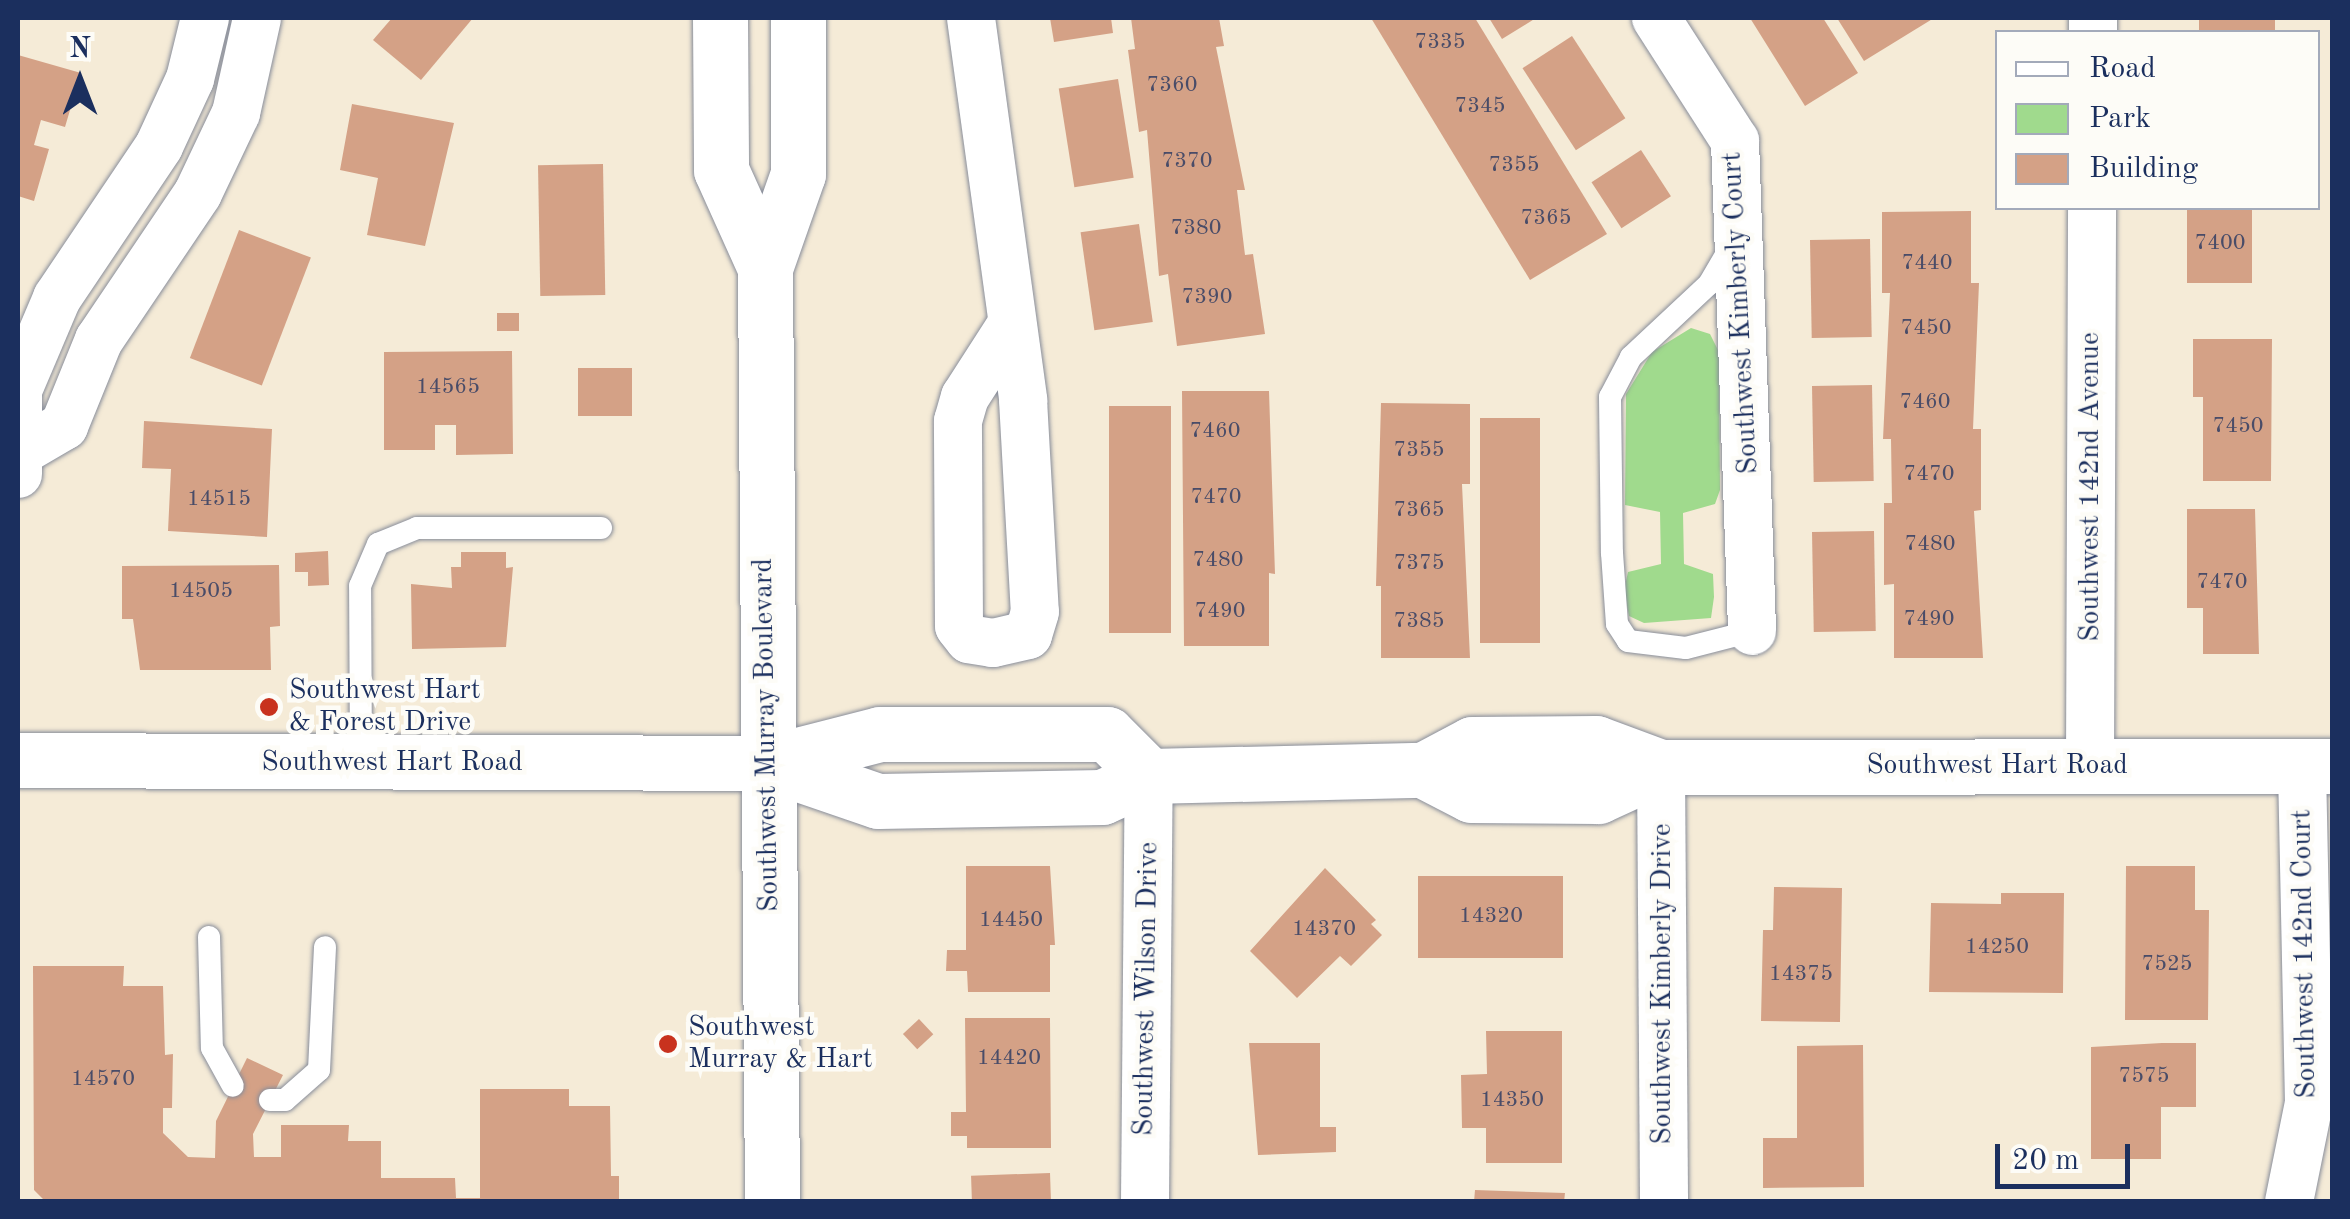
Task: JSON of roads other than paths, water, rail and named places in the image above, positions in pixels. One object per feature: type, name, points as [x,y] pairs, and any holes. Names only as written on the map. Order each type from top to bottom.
[{"type":"main road","name":"Southwest Murray Boulevard","points":[[720,18],[721,170],[765,268]]},
{"type":"main road","name":"Southwest Murray Boulevard","points":[[772,1202],[765,268],[798,174],[798,18]]},
{"type":"main road","name":"Southwest Hart Road","points":[[18,760],[767,763],[878,801],[1102,797],[1149,776],[1423,770],[1470,795],[1598,796],[1661,766],[2317,766]]},
{"type":"street","points":[[19,458],[18,390],[57,298],[159,146],[190,79],[206,18]]},
{"type":"street","points":[[19,458],[64,426],[99,340],[198,193],[236,113],[257,18]]},
{"type":"street","points":[[972,18],[1010,327],[1024,400],[1034,612],[1028,635],[993,643],[968,639],[958,626],[958,422],[965,397],[1010,327]]},
{"type":"street","name":"Southwest Kimberly Court","points":[[1656,18],[1735,141],[1752,631]]},
{"type":"street","name":"Southwest 142nd Avenue","points":[[2090,766],[2092,210]]},
{"type":"street","name":"Southwest Kimberly Drive","points":[[1661,766],[1664,1202]]},
{"type":"street","name":"Southwest 142nd Court","points":[[2289,1202],[2309,1102],[2317,766]]},
{"type":"street","name":"Southwest Wilson Drive","points":[[1144,1202],[1149,776]]},
{"type":"lane","points":[[1739,232],[1709,284],[1630,357],[1610,398],[1607,438],[1617,624],[1628,641],[1686,648],[1752,631]]},
{"type":"lane","points":[[361,762],[360,586],[378,544],[418,528],[601,528]]},
{"type":"lane","points":[[209,937],[212,1048],[233,1086]]},
{"type":"lane","points":[[270,1100],[285,1100],[319,1070],[325,946]]},
{"type":"place","name":"Southwest Hart & Forest Drive","points":[[269,707]]},
{"type":"place","name":"Southwest Murray & Hart","points":[[668,1044]]}]
